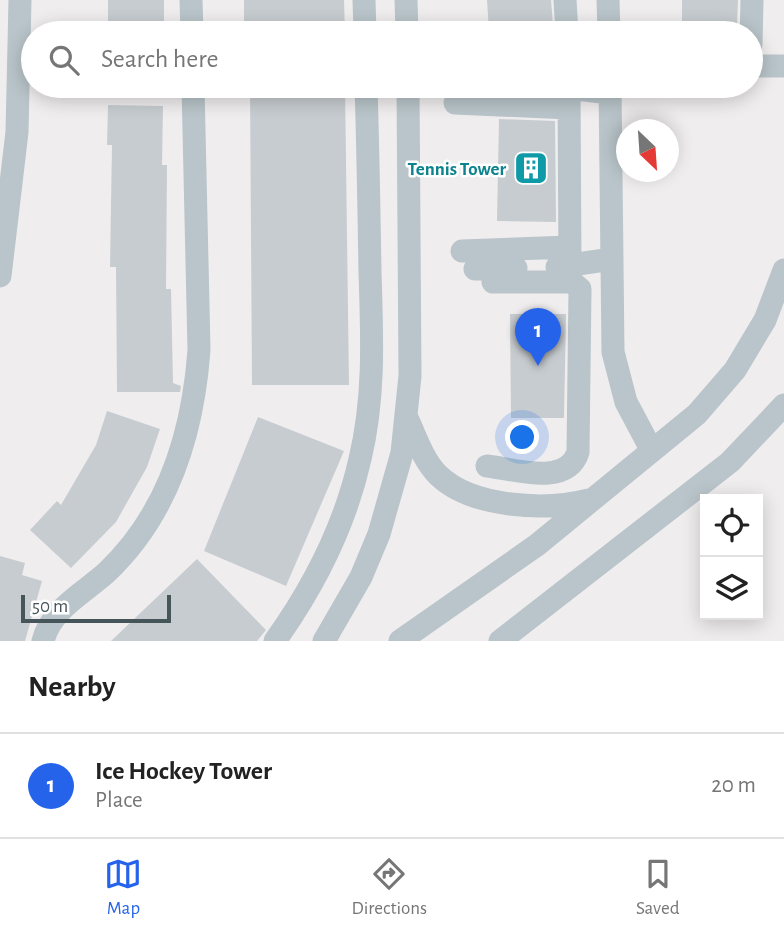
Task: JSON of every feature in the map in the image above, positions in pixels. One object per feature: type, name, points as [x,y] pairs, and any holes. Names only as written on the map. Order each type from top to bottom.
[{"type":"street","points":[[0,276],[17,132],[20,0]]},
{"type":"street","points":[[191,0],[192,21]]},
{"type":"street","points":[[364,0],[365,21]]},
{"type":"street","points":[[406,0],[407,21]]},
{"type":"street","points":[[565,0],[566,21]]},
{"type":"street","points":[[608,0],[609,21]]},
{"type":"street","points":[[752,0],[752,21]]},
{"type":"street","points":[[763,66],[784,66]]},
{"type":"street","points":[[43,641],[59,612],[108,571],[134,541],[157,507],[184,446],[196,394],[200,350],[193,98]]},
{"type":"street","points":[[275,641],[299,607],[326,559],[346,509],[361,458],[369,404],[372,352],[366,98]]},
{"type":"street","points":[[324,641],[361,577],[379,534],[402,453],[410,376],[408,98]]},
{"type":"street","points":[[455,103],[569,98],[570,257]]},
{"type":"street","points":[[610,98],[613,352],[626,402],[652,451]]},
{"type":"street","points":[[486,466],[550,473],[571,466],[578,452],[581,293],[576,284],[477,267],[570,257],[612,258]]},
{"type":"street","points":[[400,641],[599,498],[697,414],[735,370],[765,320],[784,270]]},
{"type":"street","points":[[578,352],[613,352]]},
{"type":"street","points":[[500,641],[730,462],[781,411]]},
{"type":"street","points":[[407,418],[431,466],[447,482],[468,494],[548,508],[599,498]]},
{"type":"building","points":[[108,0],[164,0],[164,21],[108,21]]},
{"type":"building","points":[[244,0],[344,0],[345,21],[244,21]]},
{"type":"building","points":[[487,0],[551,0],[553,21],[488,21]]},
{"type":"building","points":[[682,0],[738,0],[737,21],[682,21]]},
{"type":"building","points":[[250,98],[345,98],[349,385],[252,385]]},
{"type":"building","points":[[108,105],[163,106],[162,165],[167,165],[166,289],[171,289],[173,383],[181,386],[180,392],[117,392],[116,267],[110,267],[112,145],[107,145]]},
{"type":"building","name":"Tennis Tower","points":[[499,119],[555,121],[556,222],[497,221]]},
{"type":"building","points":[[510,314],[566,314],[564,418],[511,418]]},
{"type":"building","points":[[107,411],[160,429],[147,467],[116,522],[71,568],[30,530],[57,501],[61,505],[96,445]]},
{"type":"building","points":[[258,417],[344,451],[286,586],[204,551]]},
{"type":"building","points":[[0,556],[25,563],[22,575],[42,581],[25,641],[0,641]]},
{"type":"building","points":[[197,559],[266,630],[257,641],[111,641]]},
{"type":"place","name":"Tennis Tower","points":[[531,168]]},
{"type":"place","name":"Ice Hockey Tower","points":[[538,366]]}]
